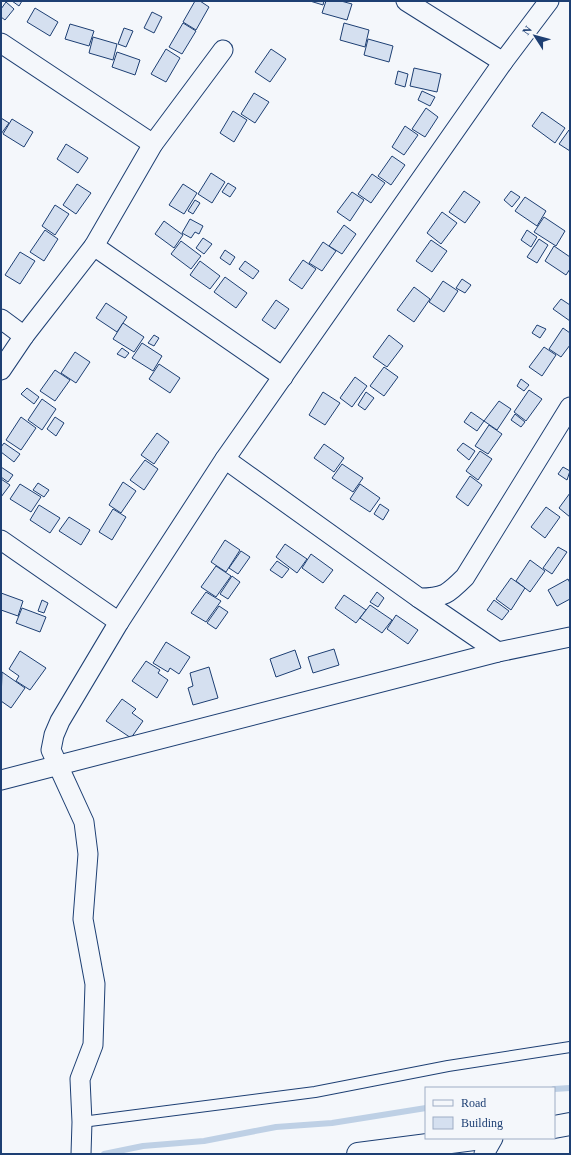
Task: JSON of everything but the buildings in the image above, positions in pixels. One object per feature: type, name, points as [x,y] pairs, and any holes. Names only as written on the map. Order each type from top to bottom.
[{"type":"street","points":[[406,1],[503,62]]},
{"type":"street","points":[[81,1154],[82,1122],[80,1080],[93,1045],[95,984],[83,919],[88,854],[84,822],[51,750],[54,735],[60,721],[120,622],[225,459],[503,62],[549,1]]},
{"type":"street","points":[[1,43],[152,144]]},
{"type":"street","points":[[1,370],[24,336],[94,246],[152,144],[223,50]]},
{"type":"street","points":[[94,246],[283,377]]},
{"type":"street","points":[[1,319],[24,336]]},
{"type":"street","points":[[419,598],[437,598],[452,590],[465,577],[570,407]]},
{"type":"street","points":[[225,459],[419,598],[498,652]]},
{"type":"street","points":[[1,540],[120,622]]},
{"type":"street","points":[[1,780],[498,652],[570,637]]},
{"type":"street","points":[[555,1127],[570,1124]]},
{"type":"street","points":[[358,1154],[474,1139]]},
{"type":"street","points":[[484,1154],[492,1139]]},
{"type":"lane","points":[[82,1122],[315,1092],[448,1066],[570,1047]]},
{"type":"waterway","points":[[555,1089],[570,1088]]},
{"type":"waterway","points":[[104,1154],[143,1146],[204,1141],[276,1127],[332,1123],[425,1108]]}]
